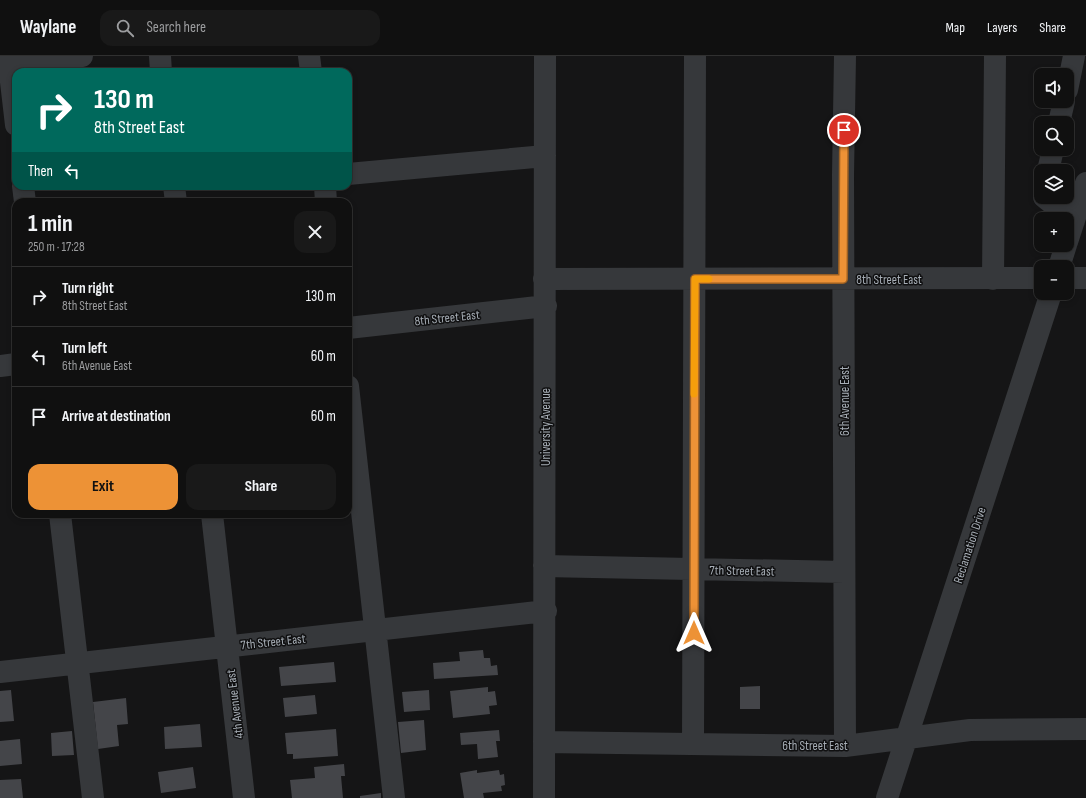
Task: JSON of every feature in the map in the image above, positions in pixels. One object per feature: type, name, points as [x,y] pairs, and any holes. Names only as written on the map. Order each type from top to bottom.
[{"type":"street","points":[[12,100],[6,62],[82,56]]},
{"type":"street","points":[[160,56],[161,68]]},
{"type":"street","points":[[309,56],[310,68]]},
{"type":"street","name":"University Avenue","points":[[544,798],[546,611],[544,566],[546,306],[544,279],[545,56]]},
{"type":"street","points":[[693,744],[695,56]]},
{"type":"street","name":"6th Avenue East","points":[[845,56],[843,279],[845,746]]},
{"type":"street","points":[[993,279],[995,56]]},
{"type":"street","points":[[352,174],[545,156]]},
{"type":"street","points":[[1074,221],[1086,183]]},
{"type":"street","points":[[1053,204],[1063,212]]},
{"type":"street","name":"8th Street East","points":[[544,279],[1034,278]]},
{"type":"street","points":[[1074,278],[1086,278]]},
{"type":"street","name":"Reclamation Drive","points":[[887,798],[1049,300]]},
{"type":"street","name":"8th Street East","points":[[352,328],[546,306]]},
{"type":"street","points":[[0,366],[12,364]]},
{"type":"street","points":[[352,421],[394,798]]},
{"type":"street","points":[[60,518],[93,798]]},
{"type":"street","name":"4th Avenue East","points":[[212,518],[244,798]]},
{"type":"street","name":"7th Street East","points":[[544,566],[844,572]]},
{"type":"street","name":"7th Street East","points":[[0,672],[546,611]]},
{"type":"street","name":"6th Street East","points":[[544,742],[845,746],[970,730],[1086,729]]},
{"type":"building","points":[[483,650],[484,658],[490,658],[491,666],[497,665],[498,675],[434,679],[433,663],[460,661],[459,652]]},
{"type":"building","points":[[334,662],[336,682],[281,686],[279,667]]},
{"type":"building","points":[[760,686],[760,709],[740,709],[740,687]]},
{"type":"building","points":[[488,687],[488,692],[495,691],[497,705],[489,706],[490,714],[453,718],[450,691]]},
{"type":"building","points":[[11,690],[14,721],[0,722],[0,691]]},
{"type":"building","points":[[429,690],[430,710],[404,712],[402,692]]},
{"type":"building","points":[[315,695],[317,714],[285,717],[283,698]]},
{"type":"building","points":[[126,698],[128,724],[117,725],[119,746],[98,749],[93,702]]},
{"type":"building","points":[[424,720],[426,750],[401,753],[398,722]]},
{"type":"building","points":[[200,724],[202,747],[165,749],[164,727]]},
{"type":"building","points":[[336,729],[338,756],[293,759],[293,754],[287,754],[285,733]]},
{"type":"building","points":[[499,730],[500,741],[496,741],[498,757],[478,759],[477,744],[461,745],[460,733]]},
{"type":"building","points":[[72,731],[74,755],[52,756],[51,733]]},
{"type":"building","points":[[20,739],[22,764],[0,766],[0,741]]},
{"type":"building","points":[[344,764],[345,776],[341,776],[343,798],[292,798],[290,780],[315,778],[314,767]]},
{"type":"building","points":[[193,767],[196,788],[161,793],[158,772]]},
{"type":"building","points":[[477,770],[477,773],[499,770],[500,775],[504,774],[505,785],[501,786],[502,791],[483,793],[484,798],[464,798],[460,773]]},
{"type":"building","points":[[21,779],[23,798],[0,798],[0,780]]},
{"type":"building","points":[[381,793],[381,798],[360,798],[360,796]]},
{"type":"slow traffic","points":[[694,394],[695,279],[709,279]]},
{"type":"route","points":[[694,633],[695,279],[843,279],[844,130]]}]
